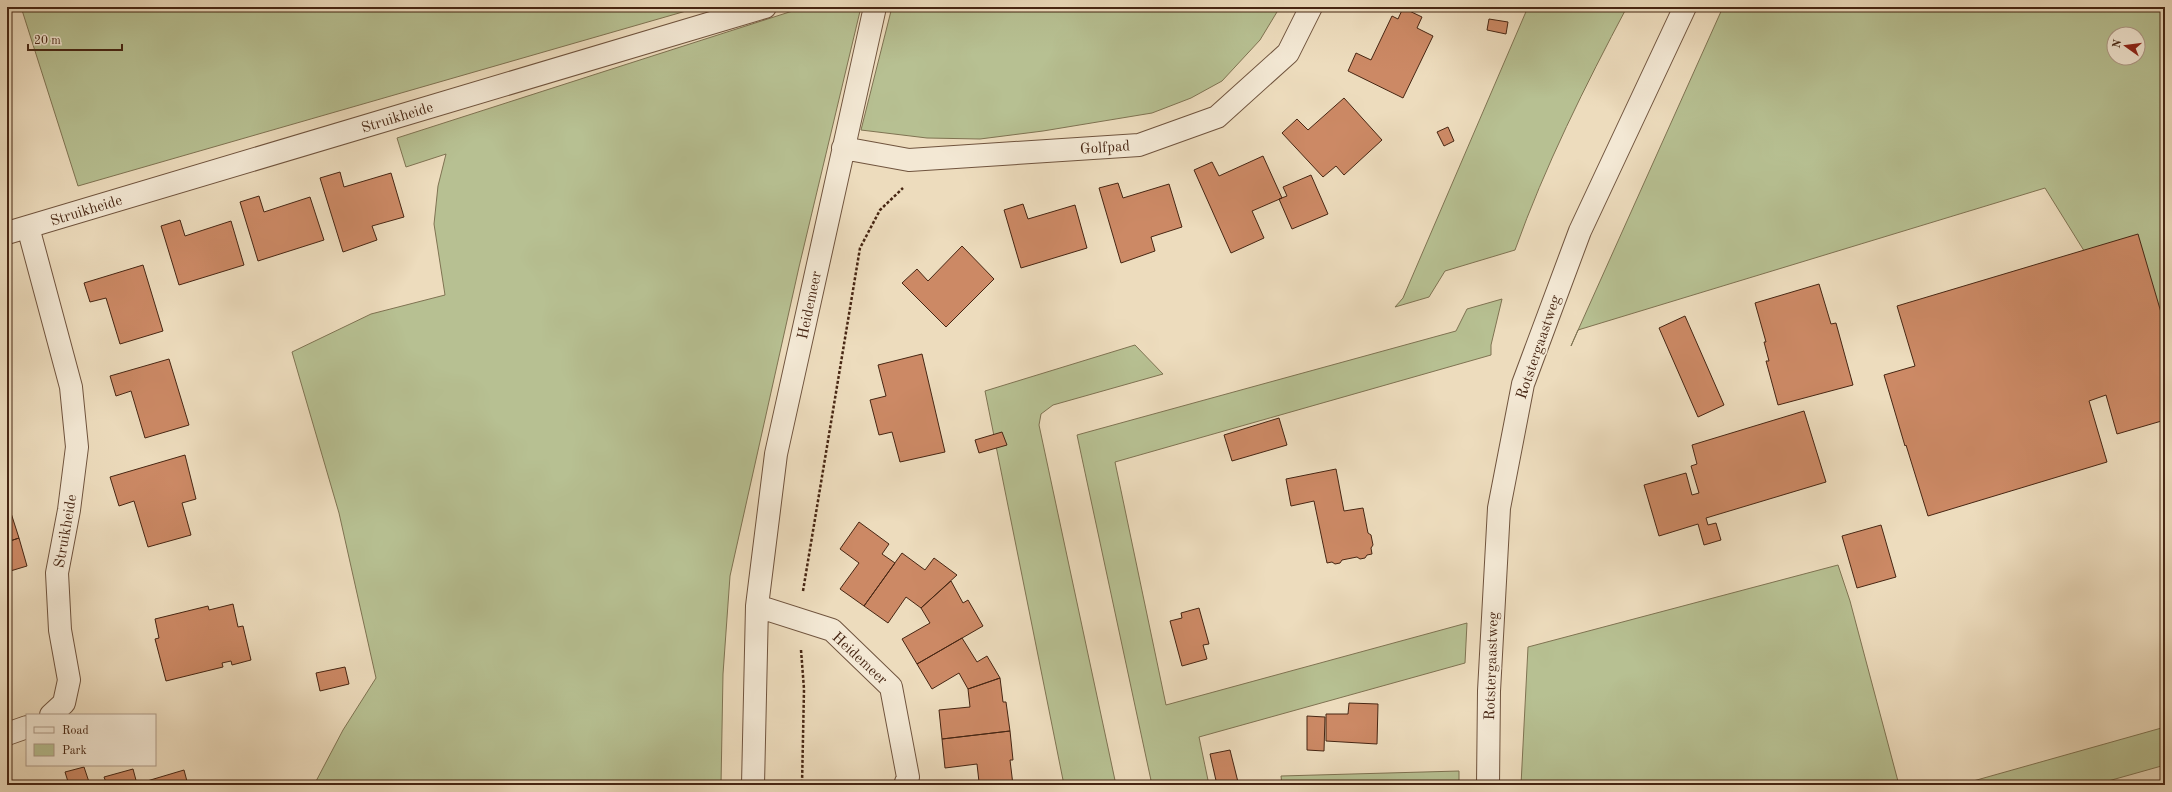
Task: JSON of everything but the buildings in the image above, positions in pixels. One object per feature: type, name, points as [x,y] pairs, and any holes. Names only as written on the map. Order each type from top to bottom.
[{"type":"street","name":"Struikheide","points":[[7,233],[765,7]]},
{"type":"street","name":"Heidemeer","points":[[753,785],[757,606],[776,454],[875,7]]},
{"type":"street","name":"Golfpad","points":[[843,148],[909,160],[1139,145],[1217,117],[1288,53],[1311,7]]},
{"type":"street","name":"Rotstergaastweg","points":[[1488,785],[1489,691],[1499,508],[1523,384],[1580,231],[1685,7]]},
{"type":"street","name":"Struikheide","points":[[28,227],[71,387],[77,448],[69,510],[57,573],[60,630],[69,680],[64,703],[52,714]]},
{"type":"street","name":"Heidemeer","points":[[757,606],[832,630],[891,687],[908,777],[905,785]]},
{"type":"street","points":[[7,734],[26,727]]},
{"type":"path","points":[[802,785],[804,689],[799,619],[860,248],[880,210],[904,188],[909,160]]},
{"type":"green space","points":[[21,7],[644,7],[647,9],[654,7],[700,7],[78,186]]},
{"type":"green space","points":[[805,7],[861,7],[799,267],[730,576],[723,674],[721,785],[314,785],[343,730],[376,678],[339,513],[292,352],[371,314],[445,295],[434,224],[438,186],[446,154],[406,167],[397,138]]},
{"type":"green space","points":[[892,7],[1280,7],[1260,40],[1222,81],[1191,98],[1152,113],[1043,131],[980,139],[927,138],[861,130]]},
{"type":"green space","points":[[1528,7],[1627,7],[1566,127],[1539,188],[1515,250],[1445,271],[1429,297],[1395,307],[1403,298]]},
{"type":"green space","points":[[1723,7],[2165,7],[2165,381],[2045,188],[1578,330]]},
{"type":"green space","points":[[1502,299],[1491,345],[1491,355],[1115,462],[1166,705],[1467,623],[1465,663],[1199,737],[1209,785],[1152,785],[1077,435],[1456,331],[1467,309]]},
{"type":"green space","points":[[1135,345],[1163,374],[1053,405],[1041,414],[1039,425],[1116,785],[1064,785],[985,391]]},
{"type":"green space","points":[[1838,565],[1850,601],[1899,785],[1521,785],[1528,647]]},
{"type":"green space","points":[[2165,727],[2165,765],[2094,785],[1959,785]]},
{"type":"green space","points":[[1459,771],[1459,785],[1282,785],[1281,776]]}]
